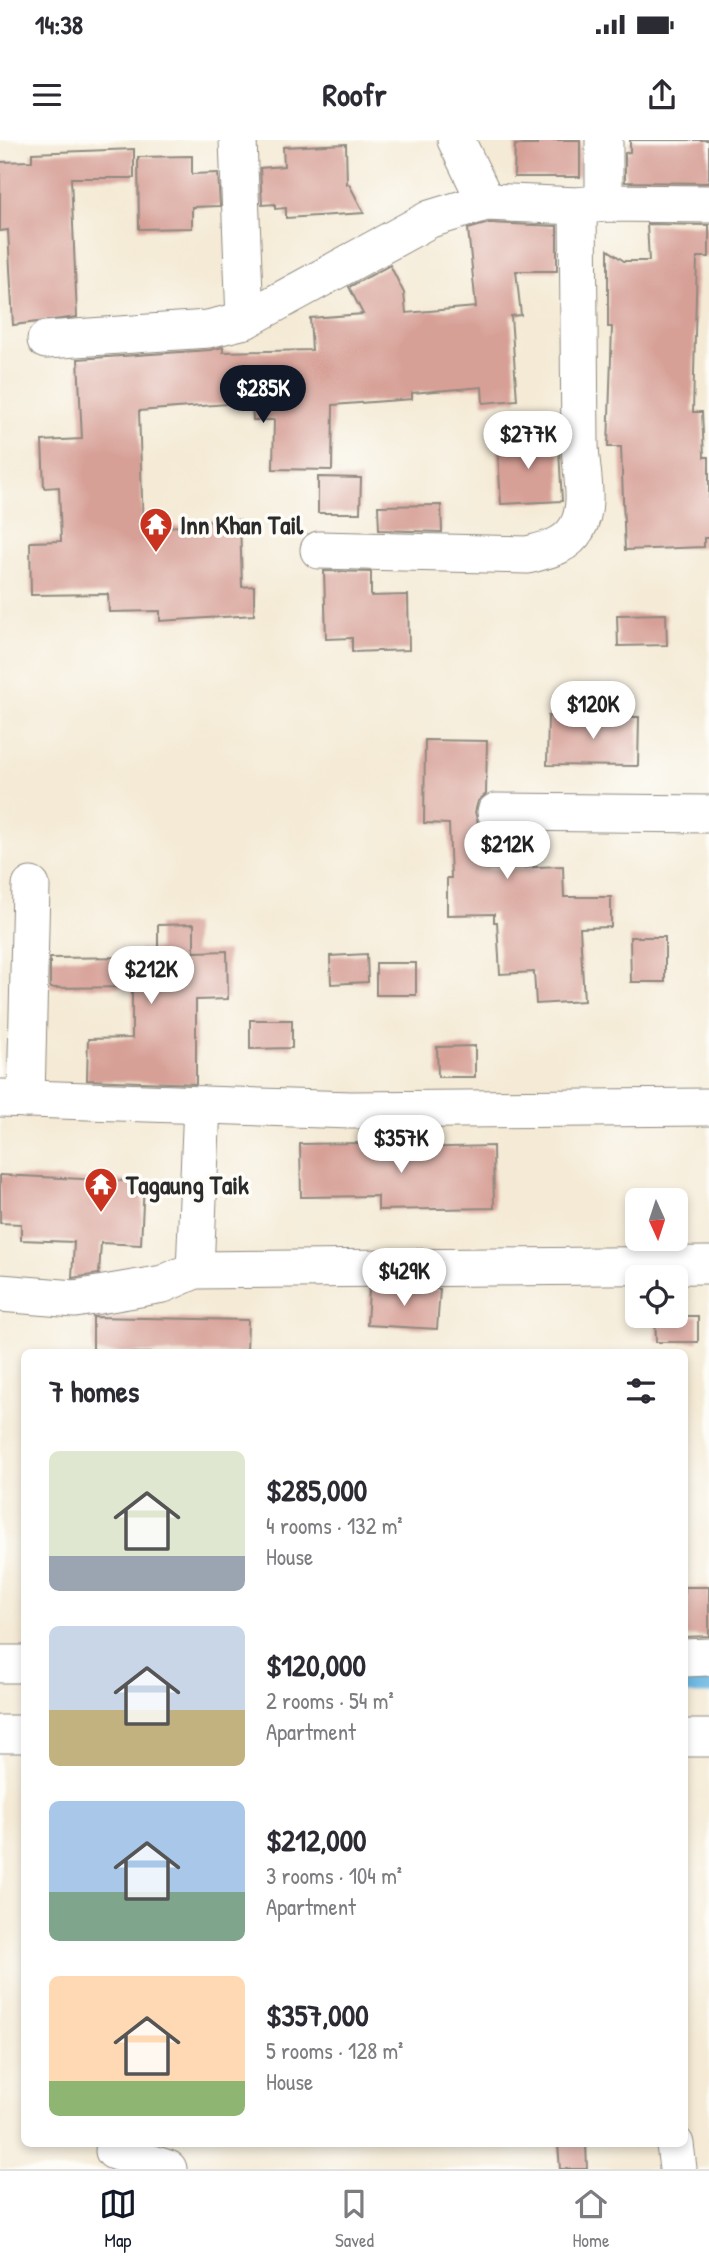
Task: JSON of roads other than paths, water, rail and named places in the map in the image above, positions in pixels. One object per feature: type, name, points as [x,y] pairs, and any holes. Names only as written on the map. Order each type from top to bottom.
[{"type":"street","points":[[238,140],[245,320]]},
{"type":"street","points":[[456,140],[486,202]]},
{"type":"street","points":[[319,550],[527,555],[554,549],[569,539],[579,526],[584,504],[580,454],[591,204],[604,140]]},
{"type":"street","points":[[46,341],[197,330],[245,320],[430,219],[486,202],[709,204]]},
{"type":"street","points":[[496,813],[709,814]]},
{"type":"street","points":[[31,886],[13,1099],[351,1110],[709,1107]]},
{"type":"street","points":[[195,1269],[202,1105]]},
{"type":"street","points":[[0,1293],[75,1299],[163,1284],[195,1269],[709,1265]]},
{"type":"street","points":[[688,1658],[709,1657]]},
{"type":"street","points":[[0,1664],[21,1664]]},
{"type":"street","points":[[0,1734],[21,1734]]},
{"type":"street","points":[[688,1738],[709,1738]]},
{"type":"street","points":[[676,2147],[678,2169]]},
{"type":"street","points":[[114,2151],[168,2169]]},
{"type":"waterway","points":[[688,1677],[709,1677]]},
{"type":"place","name":"Inn Khan Tail","points":[[156,554]]},
{"type":"place","name":"Tagaung Taik","points":[[101,1214]]}]
